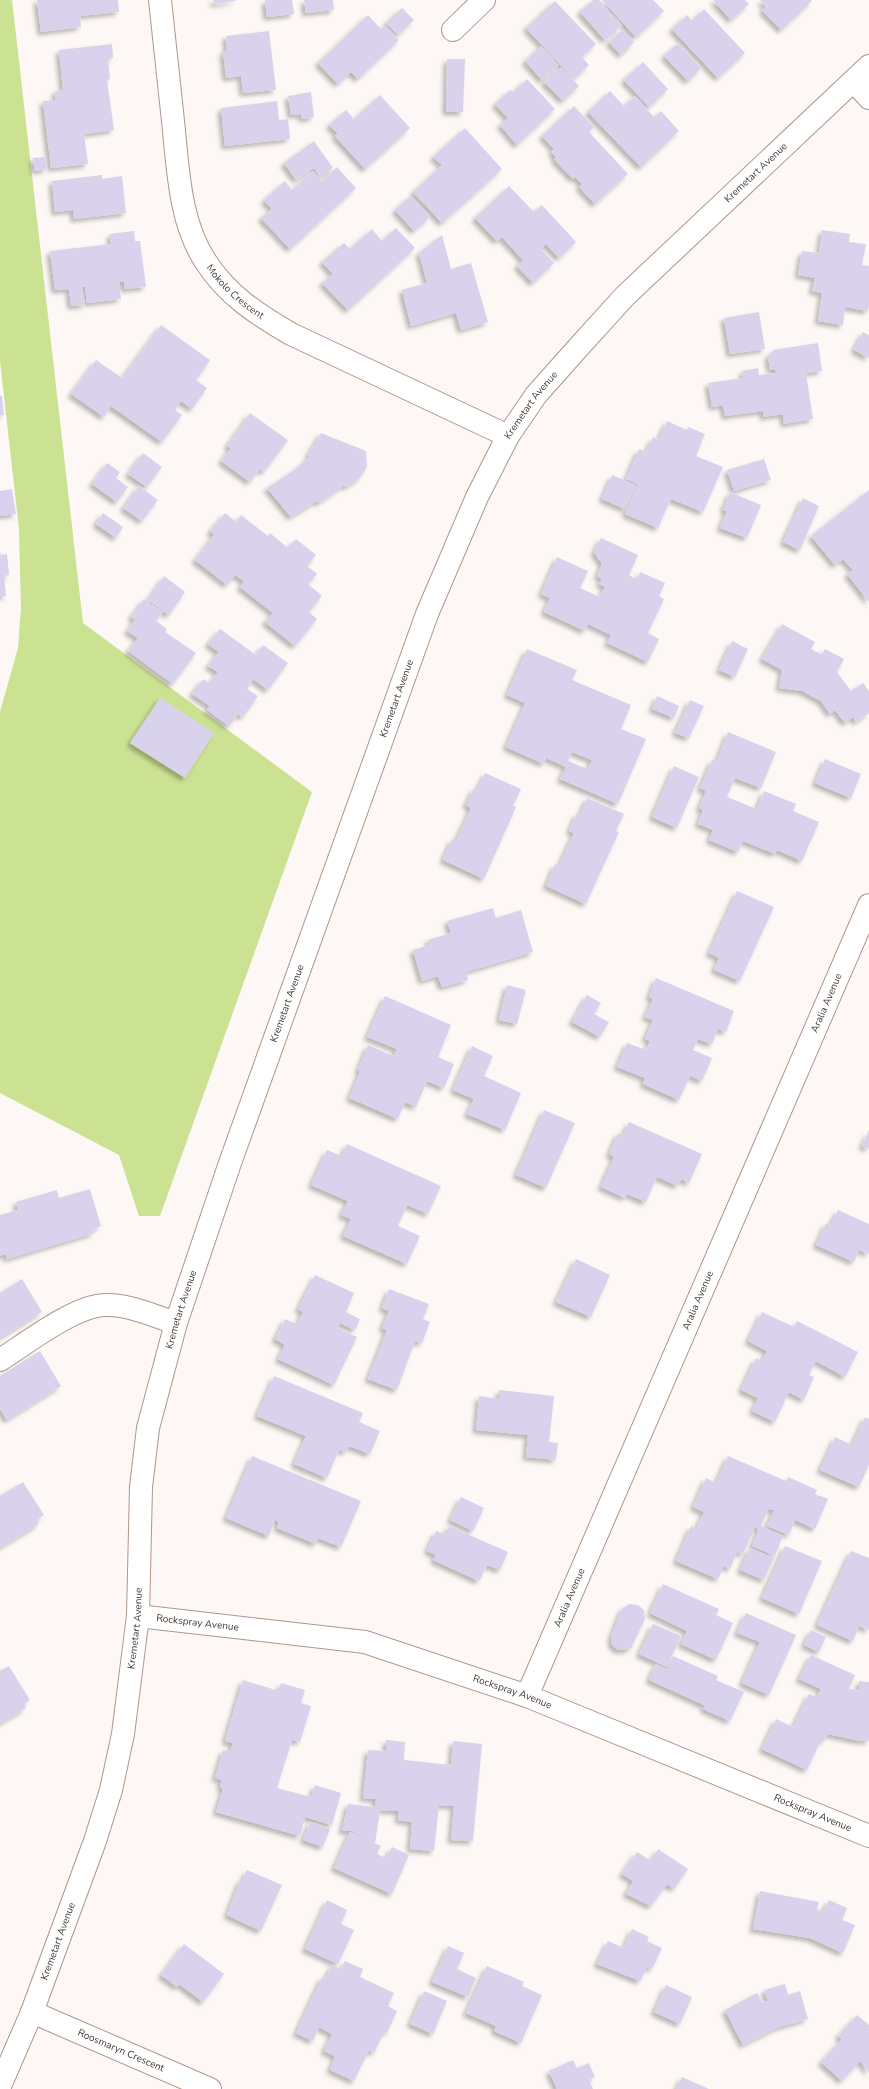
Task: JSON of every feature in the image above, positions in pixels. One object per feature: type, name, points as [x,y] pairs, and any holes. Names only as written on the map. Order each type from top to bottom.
[{"type":"street","name":"Mokolo Crescent","points":[[160,0],[177,163],[184,206],[193,236],[205,261],[220,281],[238,299],[257,313],[291,334],[444,408],[508,436]]},
{"type":"street","points":[[453,30],[484,0]]},
{"type":"street","name":"Kremetart Avenue","points":[[0,2086],[4,2063],[32,2012],[95,1841],[111,1790],[123,1734],[138,1616],[141,1487],[148,1428],[176,1323],[230,1163],[427,614],[477,497],[508,436],[536,395],[625,296],[862,74]]},
{"type":"street","points":[[862,74],[869,98]]},
{"type":"street","name":"Aralia Avenue","points":[[527,1696],[869,905]]},
{"type":"street","points":[[0,1360],[64,1320],[85,1309],[105,1305],[124,1307],[176,1323]]},
{"type":"street","name":"Rockspray Avenue","points":[[138,1616],[365,1642],[527,1696],[869,1836]]},
{"type":"street","name":"Roosmaryn Crescent","points":[[32,2012],[210,2089]]},
{"type":"green space","points":[[0,0],[12,0],[83,623],[312,792],[160,1216],[139,1216],[119,1155],[0,1093],[0,712],[18,648],[21,608],[19,529],[0,361]]},
{"type":"building","points":[[37,0],[118,0],[119,12],[80,16],[81,27],[41,32]]},
{"type":"building","points":[[213,0],[235,0],[236,1],[214,4]]},
{"type":"building","points":[[265,0],[292,0],[294,14],[267,17]]},
{"type":"building","points":[[304,0],[333,0],[334,10],[306,13]]},
{"type":"building","points":[[593,0],[599,0],[622,25],[605,40],[580,12]]},
{"type":"building","points":[[602,0],[653,0],[664,11],[636,37]]},
{"type":"building","points":[[713,0],[745,0],[749,4],[731,20]]},
{"type":"building","points":[[760,0],[812,1],[781,30],[762,10],[766,6]]},
{"type":"building","points":[[555,1],[596,44],[582,57],[589,65],[574,79],[526,28]]},
{"type":"building","points":[[402,8],[414,20],[398,35],[386,23]]},
{"type":"building","points":[[704,9],[745,53],[718,78],[672,29],[687,15],[692,21]]},
{"type":"building","points":[[368,15],[381,29],[385,25],[399,40],[358,79],[351,72],[338,84],[318,63]]},
{"type":"building","points":[[622,30],[634,42],[621,55],[609,42]]},
{"type":"building","points":[[269,31],[276,90],[243,93],[241,76],[226,78],[223,51],[227,51],[226,36]]},
{"type":"building","points":[[678,43],[701,68],[688,81],[664,56]]},
{"type":"building","points":[[112,44],[113,58],[108,59],[110,79],[107,80],[114,130],[84,134],[88,164],[51,168],[43,101],[56,100],[55,91],[63,90],[59,50]]},
{"type":"building","points":[[541,46],[559,65],[542,80],[525,61]]},
{"type":"building","points":[[447,59],[465,59],[463,112],[446,112]]},
{"type":"building","points":[[643,62],[668,89],[649,107],[624,80]]},
{"type":"building","points":[[561,67],[579,86],[563,101],[544,82]]},
{"type":"building","points":[[527,79],[555,109],[517,145],[500,125],[508,118],[495,104],[510,90],[513,92]]},
{"type":"building","points":[[610,91],[624,106],[635,96],[654,117],[661,111],[679,131],[641,167],[588,112]]},
{"type":"building","points":[[311,92],[314,117],[302,119],[301,114],[291,115],[288,96]]},
{"type":"building","points":[[380,95],[410,128],[365,169],[335,136],[338,134],[329,125],[346,110],[354,119]]},
{"type":"building","points":[[277,101],[279,120],[288,119],[290,139],[225,146],[221,108]]},
{"type":"building","points":[[574,106],[594,127],[589,132],[628,174],[595,204],[579,187],[582,184],[575,177],[573,179],[554,159],[556,157],[551,152],[554,149],[542,136]]},
{"type":"building","points":[[465,128],[502,169],[442,223],[413,192],[442,165],[433,157]]},
{"type":"building","points":[[314,141],[333,168],[320,177],[314,168],[296,180],[284,163]]},
{"type":"building","points":[[45,157],[47,169],[35,171],[33,158]]},
{"type":"building","points":[[337,167],[356,188],[290,249],[261,218],[272,209],[264,200],[285,181],[292,190],[313,171],[322,181]]},
{"type":"building","points":[[102,175],[102,179],[122,176],[126,213],[74,219],[73,210],[55,212],[52,181]]},
{"type":"building","points":[[509,186],[534,212],[542,205],[576,242],[559,258],[546,244],[541,249],[554,263],[533,283],[517,266],[523,260],[502,237],[497,241],[475,218]]},
{"type":"building","points":[[410,196],[430,217],[414,231],[395,210]]},
{"type":"building","points":[[396,228],[415,248],[348,310],[322,283],[333,274],[322,262],[344,243],[350,249],[372,229],[382,241]]},
{"type":"building","points":[[822,230],[850,234],[849,242],[866,244],[862,265],[869,266],[868,311],[845,307],[843,325],[818,321],[822,293],[812,291],[815,278],[798,275],[802,251],[819,253]]},
{"type":"building","points":[[134,231],[135,241],[140,241],[146,287],[124,289],[124,282],[119,282],[121,299],[87,303],[85,287],[82,287],[85,305],[71,306],[69,289],[55,290],[50,251],[111,244],[110,234]]},
{"type":"building","points":[[442,235],[451,269],[471,263],[488,322],[461,330],[456,313],[411,326],[402,290],[427,283],[419,253]]},
{"type":"building","points":[[759,312],[765,349],[730,354],[724,318]]},
{"type":"building","points":[[161,325],[210,360],[196,380],[207,388],[192,409],[181,401],[175,410],[182,415],[162,442],[111,406],[104,417],[71,394],[96,360],[122,378]]},
{"type":"building","points":[[863,332],[869,335],[869,358],[854,350]]},
{"type":"building","points":[[818,343],[822,371],[806,373],[813,419],[784,424],[783,414],[763,417],[763,411],[725,416],[723,405],[712,407],[708,383],[743,378],[742,371],[758,368],[759,375],[776,373],[775,369],[770,370],[768,355],[773,354],[773,350]]},
{"type":"building","points":[[0,396],[2,396],[4,415],[0,415]]},
{"type":"building","points":[[250,413],[288,440],[264,472],[260,469],[250,482],[221,461],[231,448],[227,446]]},
{"type":"building","points":[[667,421],[687,430],[688,427],[705,434],[696,456],[723,467],[703,512],[671,499],[658,528],[625,514],[638,484],[626,479],[639,449],[646,452],[653,437],[658,440]]},
{"type":"building","points":[[321,433],[366,451],[367,467],[359,479],[346,487],[344,485],[319,503],[317,501],[291,517],[267,488],[296,469],[310,456],[308,455]]},
{"type":"building","points":[[143,453],[162,467],[147,487],[128,474]]},
{"type":"building","points":[[764,459],[771,480],[734,491],[727,470]]},
{"type":"building","points":[[107,463],[120,472],[116,478],[128,487],[117,502],[92,484]]},
{"type":"building","points":[[612,475],[636,485],[625,509],[602,499]]},
{"type":"building","points":[[139,486],[158,500],[142,521],[123,508]]},
{"type":"building","points":[[12,489],[16,514],[0,516],[0,491]]},
{"type":"building","points":[[869,490],[869,602],[847,574],[853,570],[843,559],[835,565],[811,536]]},
{"type":"building","points":[[730,492],[761,505],[747,538],[720,528],[727,511],[723,510]]},
{"type":"building","points":[[803,498],[819,506],[800,550],[783,542]]},
{"type":"building","points":[[103,513],[123,527],[116,538],[96,524]]},
{"type":"building","points":[[225,513],[236,522],[241,515],[268,536],[270,533],[288,548],[296,539],[316,555],[307,566],[317,574],[308,584],[322,596],[309,612],[317,619],[295,646],[265,622],[273,613],[240,587],[244,581],[235,575],[227,585],[195,560],[214,535],[210,531]]},
{"type":"building","points":[[601,538],[638,555],[629,575],[637,580],[640,572],[665,583],[659,596],[664,599],[648,633],[659,639],[648,662],[607,643],[611,635],[588,624],[585,631],[544,612],[550,598],[541,594],[557,557],[588,571],[580,588],[600,597],[605,587],[599,584],[602,579],[597,576],[602,564],[594,552]]},
{"type":"building","points":[[0,552],[1,555],[7,554],[9,575],[4,576],[6,596],[0,597]]},
{"type":"building","points":[[164,576],[185,592],[169,615],[148,600]]},
{"type":"building","points":[[144,599],[163,612],[156,621],[167,629],[165,632],[196,653],[173,684],[128,651],[138,638],[127,631],[135,620],[131,617]]},
{"type":"building","points":[[782,624],[815,642],[811,649],[822,655],[825,649],[844,659],[837,672],[851,691],[863,683],[869,691],[869,713],[856,722],[853,717],[845,723],[835,710],[830,714],[821,701],[802,691],[779,688],[782,670],[762,659]]},
{"type":"building","points":[[220,629],[256,655],[263,645],[288,663],[268,690],[253,679],[247,689],[258,696],[243,717],[238,714],[229,726],[207,710],[210,706],[192,694],[203,679],[209,683],[218,672],[208,666],[219,652],[208,644]]},
{"type":"building","points":[[732,641],[748,649],[735,677],[719,670]]},
{"type":"building","points":[[527,649],[577,670],[572,680],[631,705],[621,729],[646,739],[618,804],[560,779],[566,767],[546,758],[544,764],[506,747],[525,703],[507,695]],"holes":[[[572,752],[592,760],[588,769],[568,761]]]},
{"type":"building","points":[[657,696],[679,706],[674,718],[652,709]]},
{"type":"building","points":[[160,698],[214,733],[185,778],[130,743]]},
{"type":"building","points":[[690,700],[704,706],[689,738],[675,733]]},
{"type":"building","points":[[728,732],[776,752],[761,788],[735,778],[727,797],[757,809],[764,791],[796,804],[793,811],[819,822],[802,861],[777,850],[775,854],[743,841],[738,852],[709,840],[713,830],[698,824],[703,810],[699,808],[706,791],[700,788],[712,760],[717,761]]},
{"type":"building","points":[[825,759],[861,774],[851,798],[815,783]]},
{"type":"building","points":[[674,766],[699,777],[677,828],[652,817]]},
{"type":"building","points":[[485,773],[521,789],[513,806],[516,807],[484,879],[443,860],[452,839],[456,841],[471,808],[466,805],[474,788],[477,790]]},
{"type":"building","points":[[587,798],[624,814],[616,831],[619,832],[586,904],[546,886],[555,864],[559,866],[574,833],[569,831],[577,813],[580,815]]},
{"type":"building","points":[[737,891],[774,907],[740,981],[714,970],[719,958],[709,953]]},
{"type":"building","points":[[493,908],[496,918],[521,910],[533,952],[466,972],[468,980],[442,987],[438,976],[422,981],[413,950],[429,945],[428,940],[451,933],[447,921]]},
{"type":"building","points":[[656,978],[734,1011],[726,1032],[718,1029],[712,1044],[698,1039],[693,1050],[712,1058],[702,1081],[690,1076],[679,1100],[643,1084],[645,1078],[617,1067],[627,1043],[646,1050],[650,1041],[645,1039],[653,1020],[645,1017],[653,999],[649,997]]},
{"type":"building","points":[[507,985],[526,990],[517,1024],[499,1020]]},
{"type":"building","points":[[587,995],[601,1003],[594,1014],[609,1022],[600,1037],[572,1022]]},
{"type":"building","points":[[385,996],[451,1025],[438,1057],[454,1064],[444,1088],[427,1081],[416,1107],[405,1102],[398,1119],[349,1098],[360,1072],[358,1070],[368,1045],[394,1056],[397,1049],[367,1037]]},
{"type":"building","points":[[472,1046],[493,1056],[484,1076],[521,1093],[505,1130],[467,1114],[474,1099],[453,1090]]},
{"type":"building","points":[[544,1110],[575,1123],[546,1188],[516,1175]]},
{"type":"building","points":[[629,1122],[702,1154],[689,1183],[681,1179],[678,1186],[657,1177],[646,1202],[627,1194],[625,1198],[601,1187],[614,1157],[609,1154],[618,1133],[623,1135]]},
{"type":"building","points":[[869,1130],[869,1149],[862,1146]]},
{"type":"building","points":[[347,1144],[441,1186],[428,1214],[407,1205],[398,1226],[420,1236],[407,1264],[343,1236],[351,1219],[341,1215],[348,1201],[311,1185],[327,1150],[342,1156]]},
{"type":"building","points":[[90,1189],[101,1226],[93,1229],[94,1233],[7,1259],[6,1254],[0,1256],[0,1215],[18,1210],[16,1202],[57,1190],[59,1198]]},
{"type":"building","points":[[838,1210],[869,1224],[869,1254],[859,1250],[854,1262],[816,1245],[826,1223],[830,1226]]},
{"type":"building","points":[[576,1259],[610,1275],[591,1317],[556,1302]]},
{"type":"building","points":[[315,1275],[354,1293],[346,1312],[360,1319],[355,1330],[340,1323],[338,1328],[357,1337],[334,1385],[278,1359],[285,1345],[275,1339],[285,1319],[297,1324],[303,1312],[298,1309]]},
{"type":"building","points":[[22,1279],[42,1312],[0,1338],[0,1293]]},
{"type":"building","points":[[389,1289],[429,1304],[423,1319],[430,1322],[422,1343],[415,1341],[397,1390],[368,1379],[387,1330],[382,1328],[389,1311],[382,1308]]},
{"type":"building","points":[[762,1312],[794,1327],[797,1321],[858,1352],[845,1377],[816,1361],[809,1375],[814,1377],[804,1400],[789,1392],[775,1422],[752,1411],[758,1398],[741,1390],[756,1358],[762,1361],[767,1351],[748,1341]]},
{"type":"building","points":[[40,1351],[61,1386],[7,1420],[0,1409],[0,1376]]},
{"type":"building","points":[[274,1376],[363,1413],[359,1422],[380,1431],[370,1454],[349,1446],[346,1452],[339,1450],[327,1478],[294,1464],[306,1436],[257,1416]]},
{"type":"building","points":[[499,1390],[554,1396],[549,1442],[558,1443],[556,1460],[526,1457],[528,1435],[476,1430],[479,1396],[499,1399]]},
{"type":"building","points":[[865,1417],[869,1419],[869,1465],[859,1487],[820,1470],[835,1437],[852,1445]]},
{"type":"building","points":[[252,1456],[361,1501],[341,1547],[318,1538],[316,1544],[277,1528],[279,1522],[275,1520],[269,1536],[226,1518]]},
{"type":"building","points":[[728,1456],[786,1481],[788,1477],[817,1490],[815,1494],[828,1499],[815,1529],[795,1520],[789,1535],[767,1526],[774,1510],[768,1509],[761,1526],[783,1536],[775,1556],[752,1546],[759,1529],[755,1527],[743,1554],[737,1552],[730,1569],[724,1566],[718,1579],[676,1561],[691,1526],[696,1529],[704,1512],[693,1507],[706,1478],[716,1483]]},
{"type":"building","points":[[23,1482],[44,1515],[37,1520],[39,1524],[0,1548],[0,1496]]},
{"type":"building","points":[[461,1497],[484,1508],[473,1531],[450,1520]]},
{"type":"building","points":[[449,1526],[508,1552],[500,1570],[487,1565],[479,1581],[433,1560],[436,1555],[427,1551],[436,1531],[445,1534]]},
{"type":"building","points":[[785,1546],[822,1561],[799,1614],[762,1598]]},
{"type":"building","points":[[750,1548],[774,1558],[764,1580],[740,1570]]},
{"type":"building","points":[[851,1551],[869,1558],[869,1630],[859,1626],[853,1641],[817,1625]]},
{"type":"building","points":[[663,1584],[719,1609],[716,1615],[733,1623],[716,1660],[681,1644],[687,1631],[650,1613]]},
{"type":"building","points":[[629,1604],[638,1605],[644,1610],[645,1619],[631,1648],[618,1650],[612,1645],[611,1637],[622,1609]]},
{"type":"building","points":[[746,1613],[796,1635],[769,1695],[742,1683],[760,1642],[737,1633]]},
{"type":"building","points":[[653,1624],[681,1636],[667,1667],[639,1654]]},
{"type":"building","points":[[811,1630],[826,1637],[819,1652],[804,1645]]},
{"type":"building","points":[[811,1655],[855,1675],[849,1689],[859,1690],[859,1681],[869,1682],[869,1741],[856,1740],[828,1734],[824,1741],[821,1740],[807,1770],[762,1749],[776,1719],[793,1727],[809,1694],[817,1697],[821,1689],[799,1679]]},
{"type":"building","points":[[673,1656],[718,1676],[716,1680],[744,1692],[730,1721],[703,1709],[709,1697],[704,1705],[649,1680],[656,1664],[667,1670]]},
{"type":"building","points":[[9,1666],[30,1700],[24,1704],[26,1708],[0,1724],[0,1671]]},
{"type":"building","points":[[243,1680],[279,1691],[281,1683],[305,1690],[301,1703],[311,1706],[300,1742],[292,1740],[277,1788],[311,1797],[315,1785],[341,1793],[332,1825],[305,1817],[300,1836],[216,1812],[223,1789],[220,1787],[222,1780],[215,1778],[223,1750],[230,1752],[233,1743],[225,1741]]},
{"type":"building","points":[[386,1740],[405,1742],[404,1760],[451,1765],[453,1741],[482,1744],[473,1841],[451,1840],[454,1806],[439,1805],[434,1851],[410,1849],[412,1822],[398,1820],[399,1811],[375,1810],[376,1799],[363,1798],[368,1750],[386,1751]]},
{"type":"building","points":[[348,1804],[375,1807],[374,1810],[380,1811],[375,1843],[351,1831],[342,1831]]},
{"type":"building","points":[[310,1822],[330,1829],[323,1847],[303,1840]]},
{"type":"building","points":[[350,1832],[381,1846],[377,1854],[386,1858],[392,1847],[409,1855],[392,1894],[334,1868]]},
{"type":"building","points":[[658,1849],[688,1869],[674,1889],[667,1884],[651,1906],[626,1894],[633,1881],[622,1874],[637,1852],[651,1861]]},
{"type":"building","points":[[247,1870],[282,1885],[261,1931],[227,1915],[240,1880],[242,1881]]},
{"type":"building","points":[[760,1891],[819,1902],[817,1909],[823,1912],[829,1900],[847,1908],[842,1920],[855,1925],[843,1953],[810,1938],[753,1929]]},
{"type":"building","points":[[327,1900],[347,1910],[341,1924],[354,1930],[338,1964],[305,1949]]},
{"type":"building","points":[[632,1929],[649,1937],[647,1941],[662,1948],[652,1969],[647,1967],[640,1981],[597,1964],[608,1941],[624,1948]]},
{"type":"building","points":[[184,1944],[224,1974],[203,2002],[179,1984],[177,1987],[161,1975]]},
{"type":"building","points":[[448,1946],[464,1953],[457,1969],[476,1978],[468,1997],[432,1982]]},
{"type":"building","points":[[345,1961],[363,1969],[360,1977],[394,1993],[388,2006],[397,2011],[387,2033],[384,2032],[374,2053],[369,2050],[354,2081],[330,2070],[335,2056],[324,2051],[332,2034],[319,2027],[313,2041],[296,2033],[322,1977],[326,1978],[332,1965],[341,1969]]},
{"type":"building","points":[[487,1966],[524,1982],[522,1986],[542,1995],[521,2043],[494,2031],[496,2026],[466,2013]]},
{"type":"building","points":[[785,1984],[788,1995],[800,1991],[808,2019],[776,2028],[743,2045],[725,2010],[757,1993],[762,2002],[768,2001],[764,1990]]},
{"type":"building","points":[[666,1985],[692,1997],[680,2024],[654,2012]]},
{"type":"building","points":[[424,1991],[447,2001],[433,2034],[410,2024]]},
{"type":"building","points":[[857,2015],[869,2025],[869,2073],[860,2061],[842,2081],[821,2062],[842,2039],[838,2036]]},
{"type":"building","points":[[573,2060],[577,2068],[589,2063],[595,2077],[589,2080],[593,2089],[557,2089],[549,2071]]},
{"type":"building","points":[[682,2077],[709,2089],[676,2089]]}]
